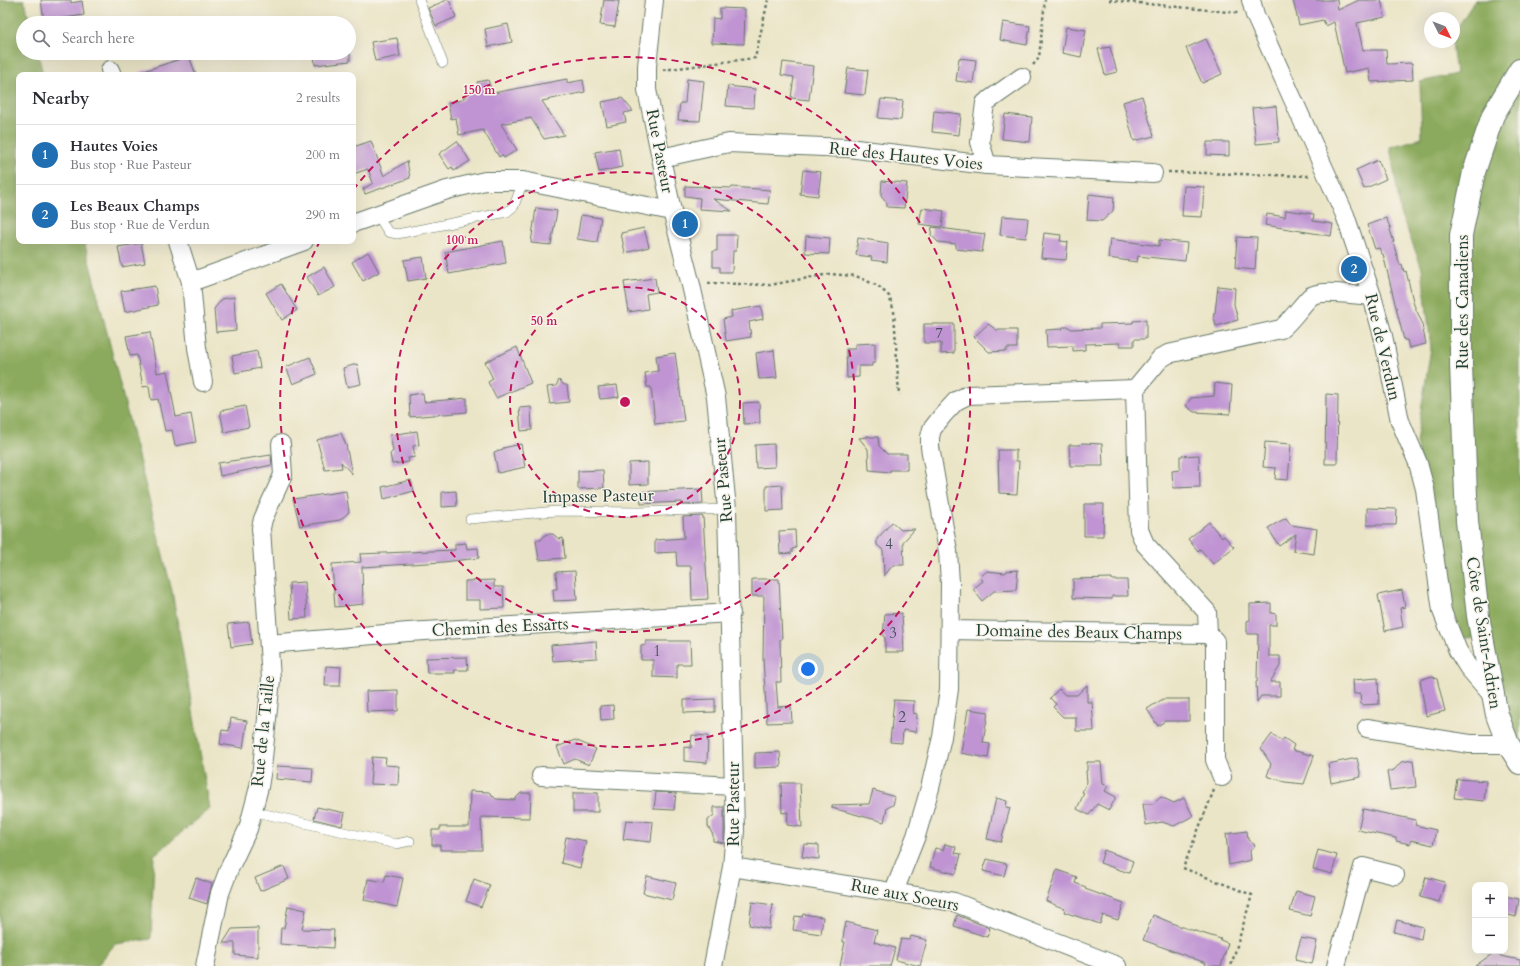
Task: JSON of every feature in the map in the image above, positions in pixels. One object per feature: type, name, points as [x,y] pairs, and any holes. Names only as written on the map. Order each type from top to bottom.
[{"type":"main road","name":"Rue des Canadiens","points":[[1468,521],[1461,365],[1461,235],[1474,172],[1493,115],[1520,70]]},
{"type":"main road","name":"Côte de Saint-Adrien","points":[[1468,521],[1478,616],[1497,715],[1508,744]]},
{"type":"main road","points":[[1508,744],[1520,763]]},
{"type":"street","name":"Rue Pasteur","points":[[654,0],[647,72],[648,90],[672,210],[692,285],[716,397],[727,509],[731,613],[735,830],[732,867],[714,966]]},
{"type":"street","name":"Rue de Verdun","points":[[1253,8],[1345,215],[1372,296],[1383,336],[1400,421],[1418,463],[1425,489],[1442,611],[1458,651],[1468,667],[1493,696]]},
{"type":"street","points":[[987,165],[980,142],[985,103],[1022,77]]},
{"type":"street","name":"Rue des Hautes Voies","points":[[661,158],[729,143],[848,148],[987,165],[1153,173]]},
{"type":"street","points":[[356,222],[447,190],[485,181],[523,181],[672,210]]},
{"type":"street","points":[[179,244],[191,282],[197,348],[203,382]]},
{"type":"street","points":[[191,282],[296,244]]},
{"type":"street","points":[[896,892],[897,884],[916,836],[942,737],[949,689],[950,630],[948,551],[930,447],[931,433],[937,422],[961,397],[976,394],[1134,389],[1160,359],[1168,354],[1281,329],[1312,296],[1325,293],[1372,296]]},
{"type":"street","name":"Domaine des Beaux Champs","points":[[1134,389],[1138,522],[1142,538],[1207,612],[1208,634],[1215,641],[1215,760],[1222,777]]},
{"type":"street","name":"Rue de la Taille","points":[[205,966],[220,893],[229,869],[243,842],[259,787],[271,679],[261,528],[265,514],[283,475],[281,444]]},
{"type":"street","name":"Chemin des Essarts","points":[[269,644],[408,632],[731,613]]},
{"type":"street","name":"Domaine des Beaux Champs","points":[[950,630],[1208,634]]},
{"type":"street","points":[[1367,728],[1470,744],[1508,744]]},
{"type":"street","points":[[541,776],[734,786]]},
{"type":"street","name":"Rue aux Soeurs","points":[[732,867],[954,902],[1117,966]]},
{"type":"street","points":[[1336,966],[1363,867],[1395,875]]},
{"type":"lane","points":[[419,0],[443,63]]},
{"type":"lane","points":[[377,214],[388,232],[397,234],[507,212],[514,206],[523,181]]},
{"type":"lane","name":"Impasse Pasteur","points":[[470,519],[556,511],[592,513],[727,509]]},
{"type":"lane","points":[[252,811],[396,844],[410,841]]},
{"type":"path","points":[[647,72],[755,58],[768,0]]},
{"type":"path","points":[[1022,77],[1039,58],[1045,0]]},
{"type":"path","points":[[1109,0],[1253,8]]},
{"type":"path","points":[[1153,173],[1328,177]]},
{"type":"path","points":[[692,285],[703,282],[770,285],[829,274],[856,276],[878,286],[889,296],[894,311],[899,395]]},
{"type":"path","points":[[1222,777],[1213,792],[1183,868],[1252,895],[1231,966]]},
{"type":"green space","points":[[0,0],[24,0],[28,16],[16,16],[16,60],[40,60],[42,72],[16,72],[16,244],[85,244],[172,591],[210,809],[154,855],[151,939],[115,944],[97,966],[0,966]]},
{"type":"green space","points":[[1475,0],[1520,0],[1520,743],[1517,740],[1504,702],[1491,637],[1462,638],[1450,612],[1416,442],[1431,348],[1422,268],[1401,214],[1390,147],[1422,138],[1420,82],[1456,74],[1453,48],[1460,48],[1460,24]]},
{"type":"building","points":[[41,0],[71,0],[71,3],[82,1],[84,15],[43,16]]},
{"type":"building","points":[[449,0],[456,17],[436,26],[428,8]]},
{"type":"building","points":[[604,0],[619,1],[615,27],[600,25]]},
{"type":"building","points":[[1293,0],[1337,0],[1338,10],[1359,0],[1381,0],[1385,17],[1357,23],[1363,50],[1386,50],[1387,64],[1412,63],[1413,80],[1371,82],[1369,68],[1345,73],[1334,22],[1326,26],[1323,20],[1299,25]]},
{"type":"building","points":[[720,8],[745,9],[744,44],[712,43],[713,18],[720,19]]},
{"type":"building","points":[[1003,22],[1030,26],[1027,45],[1000,40]]},
{"type":"building","points":[[508,24],[512,42],[488,47],[485,29]]},
{"type":"building","points":[[1066,27],[1086,30],[1081,57],[1062,53]]},
{"type":"building","points":[[397,38],[400,56],[375,61],[371,42]]},
{"type":"building","points":[[1206,39],[1222,74],[1202,83],[1186,48]]},
{"type":"building","points":[[1110,47],[1117,72],[1105,75],[1098,49]]},
{"type":"building","points":[[959,58],[976,60],[973,83],[956,81]]},
{"type":"building","points":[[177,60],[190,60],[195,72],[141,72]]},
{"type":"building","points":[[315,60],[350,60],[350,61],[315,65]]},
{"type":"building","points":[[783,62],[813,66],[809,100],[791,98],[794,77],[781,75]]},
{"type":"building","points":[[848,68],[868,70],[865,95],[844,93]]},
{"type":"building","points":[[567,79],[567,83],[583,80],[585,92],[542,101],[564,135],[544,139],[531,118],[501,124],[517,150],[504,158],[502,155],[499,157],[483,130],[459,135],[456,118],[451,119],[448,103],[462,100],[470,91],[480,89],[477,82],[488,80],[493,93]]},
{"type":"building","points":[[687,79],[704,81],[700,121],[678,120],[680,103],[685,103]]},
{"type":"building","points":[[728,86],[755,89],[754,108],[726,106]]},
{"type":"building","points":[[1142,96],[1154,136],[1134,141],[1123,102]]},
{"type":"building","points":[[622,98],[633,111],[624,113],[626,122],[607,126],[602,102]]},
{"type":"building","points":[[881,99],[903,101],[901,120],[878,118]]},
{"type":"building","points":[[1276,106],[1279,142],[1256,144],[1252,108]]},
{"type":"building","points":[[934,111],[961,114],[959,135],[932,132]]},
{"type":"building","points":[[1005,114],[1032,117],[1030,142],[1002,139]]},
{"type":"building","points":[[371,141],[384,176],[407,161],[410,178],[365,194],[363,189],[373,183],[368,169],[356,173],[356,146]]},
{"type":"building","points":[[457,141],[470,161],[454,171],[452,167],[449,169],[439,154]]},
{"type":"building","points":[[1207,142],[1229,142],[1229,156],[1207,155]]},
{"type":"building","points":[[619,148],[622,167],[599,172],[595,152]]},
{"type":"building","points":[[1378,160],[1386,179],[1364,189],[1356,170]]},
{"type":"building","points":[[803,170],[821,172],[818,196],[800,194]]},
{"type":"building","points":[[882,181],[907,183],[904,208],[887,207],[887,203],[881,195]]},
{"type":"building","points":[[685,186],[732,187],[770,190],[768,204],[713,199],[732,211],[699,209],[700,198],[685,196]]},
{"type":"building","points":[[1184,186],[1204,187],[1202,217],[1182,216]]},
{"type":"building","points":[[1089,194],[1114,197],[1113,211],[1102,221],[1087,220]]},
{"type":"building","points":[[536,208],[557,211],[551,245],[531,243]]},
{"type":"building","points":[[922,208],[944,211],[942,227],[919,224]]},
{"type":"building","points":[[1286,210],[1314,214],[1313,221],[1333,224],[1331,236],[1265,225],[1267,214],[1285,217]]},
{"type":"building","points":[[581,215],[601,218],[597,242],[577,239]]},
{"type":"building","points":[[1002,216],[1028,218],[1026,238],[1000,235]]},
{"type":"building","points":[[1386,218],[1391,229],[1393,243],[1400,265],[1402,264],[1404,272],[1406,271],[1414,305],[1421,320],[1426,344],[1409,348],[1407,340],[1404,340],[1383,254],[1379,248],[1375,249],[1367,225]]},
{"type":"building","points":[[932,227],[985,234],[982,252],[956,249],[956,244],[938,242],[931,235]]},
{"type":"building","points":[[644,228],[649,247],[625,253],[621,233]]},
{"type":"building","points":[[1044,233],[1061,235],[1060,241],[1068,242],[1066,260],[1041,258]]},
{"type":"building","points":[[717,235],[737,235],[736,251],[733,251],[732,272],[720,272],[720,267],[713,267],[713,251],[717,251]]},
{"type":"building","points":[[806,236],[830,238],[829,254],[805,253]]},
{"type":"building","points":[[1237,237],[1257,238],[1255,270],[1235,268]]},
{"type":"building","points":[[858,238],[888,243],[887,262],[871,260],[872,257],[856,255]]},
{"type":"building","points":[[1110,239],[1159,246],[1159,240],[1187,243],[1185,261],[1138,256],[1137,262],[1108,258]]},
{"type":"building","points":[[503,241],[506,263],[449,274],[445,252]]},
{"type":"building","points":[[141,244],[145,263],[122,267],[118,247]]},
{"type":"building","points":[[368,252],[379,272],[363,281],[352,262]]},
{"type":"building","points":[[423,257],[426,278],[408,281],[404,260]]},
{"type":"building","points":[[324,267],[335,287],[318,296],[307,277]]},
{"type":"building","points":[[655,278],[657,292],[646,294],[648,309],[629,312],[624,282]]},
{"type":"building","points":[[281,284],[297,310],[282,320],[266,293]]},
{"type":"building","points":[[155,286],[158,305],[125,312],[121,291]]},
{"type":"building","points":[[1218,286],[1235,288],[1234,304],[1238,320],[1216,326],[1213,313],[1215,313]]},
{"type":"building","points":[[234,297],[236,330],[216,332],[214,309],[222,299]]},
{"type":"building","points":[[761,306],[763,319],[749,322],[751,337],[726,341],[723,319],[732,317],[731,311]]},
{"type":"building","points":[[1146,320],[1146,339],[1134,339],[1134,346],[1120,346],[1120,343],[1085,344],[1085,350],[1073,351],[1073,346],[1047,347],[1046,330],[1062,329],[1063,327],[1069,327],[1071,329],[1100,328],[1100,324],[1133,323],[1133,321]]},
{"type":"building","points":[[924,324],[954,324],[954,353],[941,354],[941,343],[924,343]]},
{"type":"building","points":[[988,324],[997,330],[1017,330],[1017,348],[1007,348],[1007,351],[989,352],[974,337]]},
{"type":"building","points":[[150,332],[157,373],[167,371],[176,417],[191,414],[196,442],[175,446],[172,430],[165,431],[158,399],[151,400],[149,386],[143,387],[137,355],[130,356],[126,336]]},
{"type":"building","points":[[875,343],[875,363],[872,363],[872,366],[859,366],[859,377],[847,378],[846,349],[855,349],[855,344]]},
{"type":"building","points":[[517,347],[531,383],[496,398],[488,382],[493,379],[485,362]]},
{"type":"building","points":[[774,350],[777,378],[759,379],[756,353]]},
{"type":"building","points":[[257,351],[260,368],[235,373],[232,356]]},
{"type":"building","points":[[675,353],[684,421],[655,424],[651,387],[647,387],[645,373],[658,371],[656,356]]},
{"type":"building","points":[[310,357],[317,374],[293,384],[286,367]]},
{"type":"building","points":[[357,364],[361,384],[347,387],[343,368]]},
{"type":"building","points":[[559,380],[564,385],[567,385],[569,402],[550,404],[547,387],[556,386]]},
{"type":"building","points":[[1215,383],[1232,385],[1230,414],[1194,412],[1186,406],[1191,398],[1214,396]]},
{"type":"building","points":[[617,385],[619,397],[600,399],[598,387]]},
{"type":"building","points":[[423,393],[424,402],[467,398],[467,412],[410,417],[409,395]]},
{"type":"building","points":[[1326,394],[1338,395],[1337,464],[1325,464]]},
{"type":"building","points":[[759,402],[760,423],[744,424],[743,403]]},
{"type":"building","points":[[245,406],[249,427],[224,432],[220,411]]},
{"type":"building","points":[[531,407],[532,430],[521,431],[519,408]]},
{"type":"building","points":[[417,431],[419,445],[413,446],[415,457],[408,458],[409,462],[392,464],[390,454],[393,451],[390,435]]},
{"type":"building","points":[[341,433],[346,445],[352,474],[341,462],[342,468],[325,470],[317,440]]},
{"type":"building","points":[[868,435],[870,437],[878,437],[879,446],[887,454],[907,454],[907,470],[890,470],[890,472],[869,470],[868,449],[859,438],[868,437]]},
{"type":"building","points":[[1265,442],[1291,444],[1288,480],[1275,479],[1276,468],[1263,467]]},
{"type":"building","points":[[1082,443],[1102,444],[1103,466],[1070,466],[1069,445],[1080,445]]},
{"type":"building","points":[[521,444],[525,467],[498,473],[494,452],[503,448]]},
{"type":"building","points":[[774,444],[775,467],[756,468],[755,445]]},
{"type":"building","points":[[998,450],[1016,450],[1016,461],[1019,461],[1017,494],[999,493]]},
{"type":"building","points":[[271,455],[272,465],[220,476],[218,463]]},
{"type":"building","points":[[1199,455],[1200,487],[1173,488],[1172,471],[1180,470],[1180,456]]},
{"type":"building","points":[[648,462],[648,484],[629,485],[629,463]]},
{"type":"building","points":[[603,470],[604,488],[578,489],[578,471]]},
{"type":"building","points":[[411,480],[414,491],[384,499],[382,487]]},
{"type":"building","points":[[782,485],[783,510],[766,511],[766,486]]},
{"type":"building","points":[[702,489],[703,504],[682,505],[682,502],[641,504],[640,492]]},
{"type":"building","points":[[346,491],[349,512],[340,520],[300,526],[293,499]]},
{"type":"building","points":[[456,491],[457,506],[442,507],[442,492]]},
{"type":"building","points":[[1084,504],[1104,504],[1103,536],[1084,536]]},
{"type":"building","points":[[1367,508],[1397,509],[1396,525],[1367,525]]},
{"type":"building","points":[[703,516],[708,599],[692,600],[691,566],[677,566],[676,552],[655,553],[655,540],[684,538],[683,517]]},
{"type":"building","points":[[1286,518],[1291,525],[1317,529],[1314,554],[1293,551],[1296,534],[1279,546],[1268,528]]},
{"type":"building","points":[[892,522],[901,530],[915,529],[903,542],[904,565],[893,565],[884,576],[883,550],[877,545],[877,539]]},
{"type":"building","points":[[1209,522],[1222,538],[1224,536],[1234,547],[1213,564],[1200,549],[1198,551],[1188,539]]},
{"type":"building","points":[[795,530],[796,548],[792,549],[792,553],[780,554],[779,531]]},
{"type":"building","points":[[546,534],[553,534],[559,539],[563,538],[565,558],[539,560],[536,540],[541,540]]},
{"type":"building","points":[[466,543],[467,549],[478,548],[479,558],[443,562],[362,567],[363,604],[335,607],[332,564],[361,562],[360,554],[455,550],[455,544]]},
{"type":"building","points":[[1018,570],[1016,590],[994,591],[982,601],[973,589],[983,581],[980,577],[987,571],[1005,573],[1007,571]]},
{"type":"building","points":[[575,571],[577,600],[554,601],[553,589],[557,589],[556,572]]},
{"type":"building","points":[[1112,578],[1112,580],[1127,580],[1128,596],[1112,596],[1112,599],[1073,598],[1073,579]]},
{"type":"building","points":[[752,579],[779,579],[782,639],[780,639],[781,682],[776,682],[778,707],[791,706],[792,722],[767,723],[763,658],[764,596],[752,596]]},
{"type":"building","points":[[494,580],[494,587],[503,587],[504,608],[480,609],[480,600],[465,600],[465,581]]},
{"type":"building","points":[[305,582],[307,618],[291,619],[289,583]]},
{"type":"building","points":[[1402,590],[1405,607],[1400,608],[1403,627],[1385,631],[1378,595]]},
{"type":"building","points":[[1271,603],[1271,613],[1276,614],[1276,625],[1269,625],[1269,656],[1280,656],[1280,666],[1270,682],[1280,682],[1280,696],[1261,696],[1257,702],[1256,682],[1258,634],[1247,634],[1247,621],[1250,620],[1250,604]]},
{"type":"building","points":[[902,613],[904,652],[885,652],[885,638],[883,636],[885,614]]},
{"type":"building","points":[[249,622],[252,644],[231,647],[228,624]]},
{"type":"building","points":[[596,641],[597,658],[553,661],[551,645]]},
{"type":"building","points":[[646,641],[690,641],[691,664],[677,664],[677,678],[653,677],[653,660],[641,660],[641,646],[646,645]]},
{"type":"building","points":[[467,657],[468,670],[454,670],[455,673],[427,673],[426,658]]},
{"type":"building","points":[[326,666],[341,667],[340,686],[325,686]]},
{"type":"building","points":[[1432,676],[1437,679],[1445,711],[1426,716],[1420,680]]},
{"type":"building","points":[[1378,678],[1379,704],[1361,705],[1360,693],[1354,694],[1353,680]]},
{"type":"building","points":[[1087,685],[1087,702],[1092,702],[1094,731],[1076,731],[1076,717],[1063,717],[1053,707],[1056,704],[1050,698],[1059,689],[1065,695],[1077,695]]},
{"type":"building","points":[[398,690],[398,711],[367,712],[366,691]]},
{"type":"building","points":[[715,699],[715,712],[684,713],[684,700]]},
{"type":"building","points":[[1163,699],[1189,699],[1189,721],[1165,721],[1158,726],[1147,709]]},
{"type":"building","points":[[894,700],[914,701],[913,713],[917,714],[916,732],[903,730],[902,743],[890,742]]},
{"type":"building","points":[[613,705],[614,719],[601,720],[600,706]]},
{"type":"building","points":[[968,709],[988,712],[983,743],[990,744],[988,758],[961,753]]},
{"type":"building","points":[[231,718],[247,721],[243,748],[220,744],[222,730],[229,731]]},
{"type":"building","points":[[1272,734],[1282,741],[1284,738],[1294,745],[1292,750],[1314,756],[1304,784],[1285,782],[1267,776],[1271,764],[1261,749]]},
{"type":"building","points":[[692,735],[708,736],[707,763],[684,761],[684,747],[691,748]]},
{"type":"building","points":[[575,740],[596,749],[589,765],[575,759],[564,764],[557,747]]},
{"type":"building","points":[[780,752],[781,767],[755,768],[755,753]]},
{"type":"building","points":[[372,757],[386,758],[385,765],[399,766],[398,785],[370,784]]},
{"type":"building","points":[[1357,758],[1361,777],[1331,783],[1328,764]]},
{"type":"building","points":[[1413,760],[1416,787],[1390,790],[1387,772],[1394,770],[1401,762]]},
{"type":"building","points":[[1087,762],[1101,762],[1103,784],[1108,786],[1105,791],[1116,797],[1109,810],[1097,804],[1089,815],[1077,809],[1084,793],[1082,792],[1087,782]]},
{"type":"building","points":[[277,766],[313,768],[312,782],[276,779]]},
{"type":"building","points":[[1457,779],[1486,781],[1484,801],[1454,798]]},
{"type":"building","points":[[781,783],[800,783],[802,827],[787,825],[788,812],[782,813]]},
{"type":"building","points":[[873,790],[895,797],[893,805],[887,808],[884,822],[832,808],[832,805],[869,804]]},
{"type":"building","points":[[470,791],[489,792],[496,799],[514,800],[521,793],[531,793],[530,818],[481,817],[482,850],[440,850],[440,845],[432,845],[432,830],[440,830],[440,827],[469,827]]},
{"type":"building","points":[[656,792],[676,793],[674,810],[654,809]]},
{"type":"building","points":[[573,793],[598,793],[598,812],[573,812]]},
{"type":"building","points":[[1161,797],[1174,803],[1184,798],[1193,816],[1174,826],[1162,822],[1146,825],[1143,804],[1153,804]]},
{"type":"building","points":[[996,798],[1007,801],[1006,807],[1010,808],[1001,842],[987,839]]},
{"type":"building","points":[[317,807],[345,813],[342,826],[314,819]]},
{"type":"building","points":[[714,807],[724,807],[724,843],[713,841],[713,835],[708,826],[708,820],[714,815]]},
{"type":"building","points":[[1363,809],[1416,820],[1415,825],[1436,830],[1433,845],[1411,840],[1410,844],[1396,841],[1396,838],[1358,830]]},
{"type":"building","points":[[626,820],[653,822],[651,842],[623,839]]},
{"type":"building","points":[[1247,831],[1248,840],[1255,845],[1250,851],[1251,860],[1229,865],[1226,834]]},
{"type":"building","points":[[566,837],[586,841],[580,868],[561,863]]},
{"type":"building","points":[[804,844],[819,845],[819,859],[802,857]]},
{"type":"building","points":[[945,844],[956,847],[955,853],[961,854],[956,874],[930,867],[935,848],[943,850]]},
{"type":"building","points":[[1104,850],[1133,861],[1129,873],[1100,863]]},
{"type":"building","points":[[1318,850],[1337,855],[1332,874],[1313,869]]},
{"type":"building","points":[[987,859],[1007,864],[1004,876],[983,871]]},
{"type":"building","points":[[284,866],[289,879],[260,891],[255,878]]},
{"type":"building","points":[[1057,870],[1077,877],[1075,883],[1086,887],[1085,889],[1124,903],[1118,920],[1103,915],[1100,924],[1064,912],[1065,909],[1046,901]]},
{"type":"building","points":[[386,875],[403,878],[397,907],[364,900],[368,879],[384,882]]},
{"type":"building","points":[[647,876],[676,883],[672,900],[643,893]]},
{"type":"building","points":[[1426,877],[1445,882],[1439,902],[1420,897]]},
{"type":"building","points":[[196,878],[212,884],[207,904],[189,898]]},
{"type":"building","points":[[474,879],[490,885],[481,907],[466,901]]},
{"type":"building","points":[[1296,891],[1315,896],[1310,916],[1290,911]]},
{"type":"building","points":[[1508,897],[1519,899],[1516,917],[1508,915]]},
{"type":"building","points":[[752,902],[773,905],[769,929],[749,925]]},
{"type":"building","points":[[288,906],[306,910],[302,929],[334,930],[333,948],[280,944],[281,928],[284,928]]},
{"type":"building","points":[[803,914],[823,917],[821,934],[793,930],[795,916],[802,917]]},
{"type":"building","points":[[957,915],[990,928],[987,937],[954,926]]},
{"type":"building","points":[[1153,915],[1179,926],[1221,939],[1220,940],[1228,943],[1221,966],[1205,966],[1206,963],[1143,940]]},
{"type":"building","points":[[1397,920],[1423,927],[1421,939],[1394,932]]},
{"type":"building","points":[[846,922],[877,930],[874,942],[895,948],[890,966],[840,966],[845,942],[843,942],[843,937]]},
{"type":"building","points":[[258,928],[258,957],[235,955],[235,943],[223,943],[232,929]]},
{"type":"building","points":[[911,936],[927,940],[920,966],[896,960],[901,939],[909,940]]},
{"type":"building","points":[[1301,938],[1317,941],[1312,964],[1295,960]]},
{"type":"building","points":[[1492,954],[1520,960],[1520,966],[1475,966]]},
{"type":"place","name":"Hautes Voies","points":[[685,224]]},
{"type":"place","name":"Les Beaux Champs","points":[[1354,269]]}]
